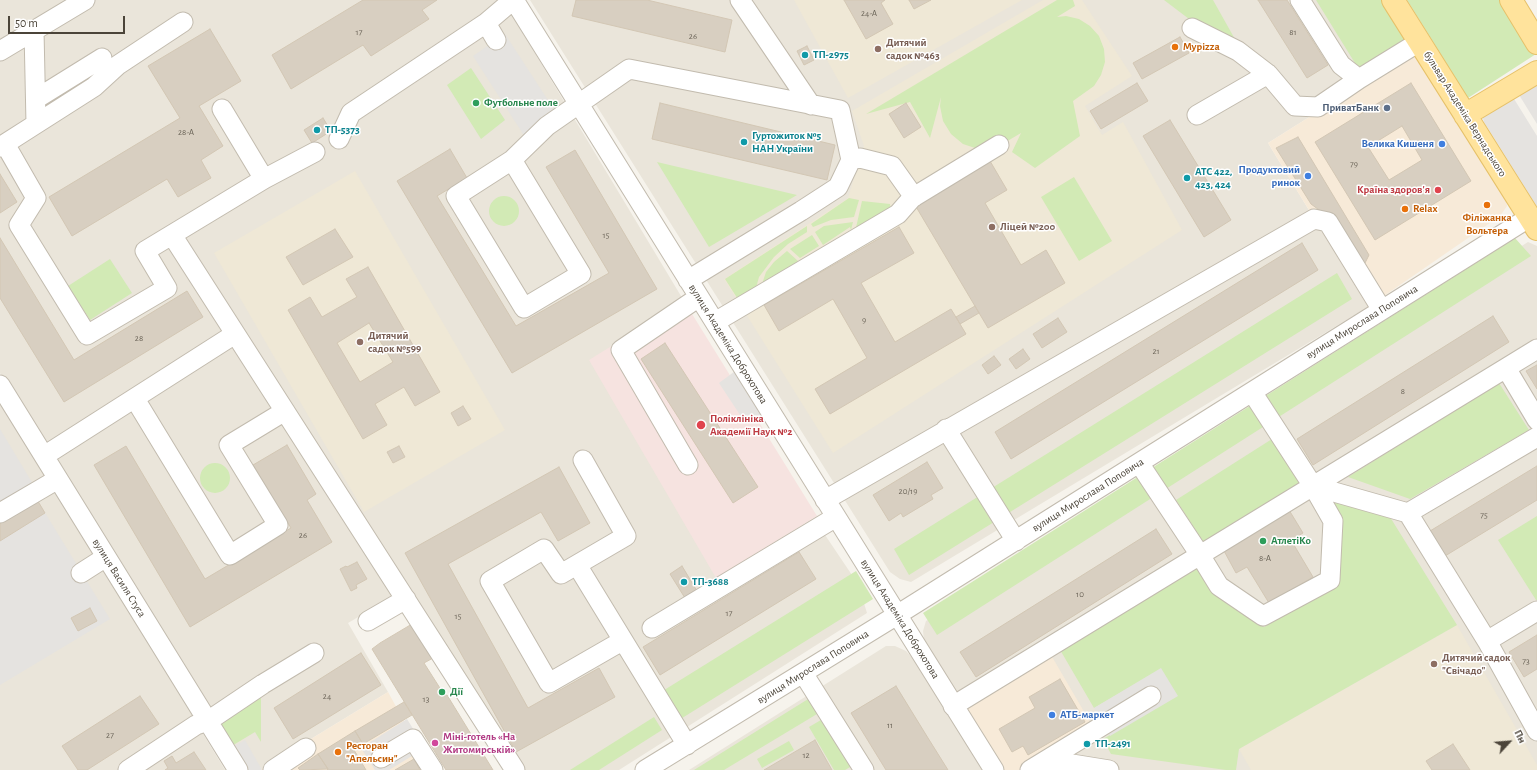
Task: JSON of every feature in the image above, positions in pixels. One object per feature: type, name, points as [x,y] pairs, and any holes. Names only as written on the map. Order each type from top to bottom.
[{"type":"main road","name":"бульвар Академіка Вернадського","points":[[1393,0],[1533,223]]},
{"type":"main road","points":[[1516,2],[1537,43]]},
{"type":"main road","points":[[1465,115],[1537,72]]},
{"type":"street","points":[[0,52],[85,0]]},
{"type":"street","points":[[340,139],[351,113],[486,23],[514,0]]},
{"type":"street","name":"вулиця Академіка Доброхотова","points":[[514,0],[994,770]]},
{"type":"street","points":[[739,0],[811,105]]},
{"type":"street","points":[[1300,0],[1341,65],[1358,79]]},
{"type":"street","points":[[183,22],[118,65],[94,87],[2,145],[36,198],[19,225],[86,335],[167,288],[145,251],[264,179],[315,152]]},
{"type":"street","points":[[486,23],[496,40]]},
{"type":"street","points":[[1192,28],[1238,51],[1268,74],[1296,106],[1318,107],[1358,79],[1419,42]]},
{"type":"street","points":[[34,30],[36,124]]},
{"type":"street","points":[[36,98],[102,58]]},
{"type":"street","points":[[512,160],[581,274],[524,308],[456,196],[512,160],[546,125],[579,105],[629,69],[840,110],[851,160],[838,188],[688,280]]},
{"type":"street","points":[[1197,115],[1268,74]]},
{"type":"street","points":[[222,109],[264,179]]},
{"type":"street","points":[[714,322],[898,214],[914,197],[999,145]]},
{"type":"street","points":[[851,160],[860,158],[892,166],[914,197]]},
{"type":"street","points":[[825,500],[946,429],[1314,219],[1328,222],[1382,310]]},
{"type":"street","name":"вулиця Мирослава Поповича","points":[[645,770],[1016,541],[1382,310],[1533,223]]},
{"type":"street","points":[[172,235],[515,770]]},
{"type":"street","points":[[688,465],[621,350],[699,297]]},
{"type":"street","points":[[44,456],[235,334]]},
{"type":"street","points":[[953,706],[1537,349]]},
{"type":"street","points":[[1506,368],[1537,420]]},
{"type":"street","name":"вулиця Василя Стуса","points":[[0,385],[238,770]]},
{"type":"street","points":[[1139,463],[1219,586],[1263,616],[1330,580],[1333,520],[1313,486],[1252,392]]},
{"type":"street","points":[[135,399],[230,555],[278,525],[229,445],[285,411]]},
{"type":"street","points":[[946,429],[1016,541]]},
{"type":"street","points":[[1408,513],[1537,437]]},
{"type":"street","points":[[583,460],[626,536],[561,574],[544,549],[490,581],[549,683],[622,641]]},
{"type":"street","points":[[0,513],[15,500],[58,478]]},
{"type":"street","points":[[1313,486],[1408,513],[1487,642],[1537,731]]},
{"type":"street","points":[[652,628],[836,517]]},
{"type":"street","points":[[81,573],[106,557]]},
{"type":"street","points":[[577,565],[622,641],[687,744]]},
{"type":"street","points":[[368,621],[406,599]]},
{"type":"street","points":[[1487,642],[1537,611]]},
{"type":"street","points":[[128,770],[196,725],[208,721],[263,684],[314,653]]},
{"type":"street","points":[[803,673],[858,768]]},
{"type":"street","points":[[1030,770],[1151,696]]},
{"type":"street","points":[[381,758],[413,739],[433,770]]},
{"type":"street","points":[[273,770],[306,748]]},
{"type":"street","points":[[1047,760],[1109,770]]},
{"type":"shaded area","points":[[0,0],[503,0],[684,301],[716,578],[817,516],[819,526],[858,584],[867,613],[619,770],[522,770],[408,588],[348,623],[388,692],[260,770],[245,770],[0,373]]},
{"type":"shaded area","points":[[530,0],[1389,0],[1419,48],[1268,143],[1368,307],[911,582],[900,579],[890,572]]},
{"type":"shaded area","name":"Дитячий садок №463","points":[[794,0],[1022,0],[848,98]]},
{"type":"shaded area","name":"Ліцей №200","points":[[1043,0],[1082,0],[1132,76],[1085,106],[1102,135],[1123,122],[1182,230],[833,453],[724,279],[848,198],[864,146],[852,111]]},
{"type":"shaded area","points":[[505,34],[557,114],[525,137],[473,56]]},
{"type":"shaded area","points":[[1419,48],[1506,196],[1507,206],[1500,216],[1368,307],[1268,143]]},
{"type":"shaded area","points":[[1537,77],[1537,124],[1516,90]]},
{"type":"shaded area","points":[[1511,94],[1537,136],[1537,207],[1484,122],[1482,115]]},
{"type":"shaded area","name":"Дитячий садок №599","points":[[355,171],[505,430],[364,512],[214,253]]},
{"type":"shaded area","points":[[1528,242],[1537,246],[1537,770],[1019,770],[1093,727],[963,707],[924,640],[923,631],[926,621]]},
{"type":"shaded area","points":[[684,301],[817,516],[716,578],[589,360]]},
{"type":"shaded area","points":[[742,366],[769,409],[746,424],[719,383]]},
{"type":"shaded area","points":[[0,401],[202,720],[197,724],[225,770],[0,770]]},
{"type":"shaded area","points":[[0,429],[33,484],[0,504]]},
{"type":"shaded area","points":[[36,498],[110,619],[0,685],[0,520]]},
{"type":"shaded area","name":"Дитячий садок \"Свічадо\"","points":[[1457,625],[1537,765],[1537,770],[1251,770],[1239,749]]},
{"type":"shaded area","points":[[886,646],[895,646],[906,651],[917,663],[984,770],[689,770]]},
{"type":"shaded area","points":[[1051,655],[1093,727],[1019,770],[1002,770],[963,707]]},
{"type":"shaded area","points":[[1161,668],[1178,696],[1110,736],[1094,708]]},
{"type":"shaded area","points":[[388,692],[431,770],[260,770]]},
{"type":"shaded area","points":[[407,719],[425,748],[389,770],[375,770],[361,748]]},
{"type":"shaded area","points":[[245,740],[262,770],[238,770],[226,751]]},
{"type":"green space","points":[[1057,0],[1073,0],[1075,6],[1057,17],[1066,16],[1079,19],[1090,26],[1099,36],[1104,49],[1105,62],[1101,75],[1094,86],[1073,101],[1080,136],[1035,168],[1012,152],[1021,133],[994,149],[978,149],[963,144],[951,134],[943,121],[940,106],[941,97],[930,138],[910,102],[866,114]]},
{"type":"green space","points":[[1164,0],[1213,0],[1236,41],[1193,22]]},
{"type":"green space","points":[[1316,0],[1386,0],[1409,37],[1358,68]]},
{"type":"green space","points":[[1407,0],[1502,0],[1536,54],[1468,98]]},
{"type":"green space","name":"Футбольне поле","points":[[471,68],[505,120],[481,139],[447,85]]},
{"type":"green space","points":[[657,162],[797,195],[709,247]]},
{"type":"green space","points":[[1074,177],[1112,241],[1079,261],[1041,197]]},
{"type":"green space","points":[[504,196],[515,200],[519,211],[515,222],[504,226],[493,222],[489,211],[493,200]]},
{"type":"green space","points":[[849,198],[859,200],[854,217],[831,220],[813,227],[811,224]]},
{"type":"green space","points":[[862,201],[890,204],[891,211],[855,232]]},
{"type":"green space","points":[[853,222],[851,230],[850,227],[823,245],[815,232],[824,226]]},
{"type":"green space","points":[[807,226],[807,232],[788,244],[774,257],[759,277],[756,288],[741,304],[725,279]]},
{"type":"green space","points":[[812,235],[819,246],[800,258],[790,249]]},
{"type":"green space","points":[[1515,238],[1531,256],[937,635],[923,613]]},
{"type":"green space","points":[[787,251],[798,261],[779,281],[762,284],[766,272],[774,262]]},
{"type":"green space","points":[[110,259],[132,293],[90,320],[68,286]]},
{"type":"green space","points":[[1337,273],[1352,299],[909,575],[894,549]]},
{"type":"green space","points":[[1499,383],[1529,430],[1410,499],[1348,477]]},
{"type":"green space","points":[[1272,439],[1301,485],[1206,546],[1176,500]]},
{"type":"green space","points":[[215,463],[226,467],[230,478],[226,489],[215,493],[204,489],[200,478],[204,467]]},
{"type":"green space","points":[[1329,497],[1390,517],[1457,625],[1239,749],[1236,770],[1226,770],[1111,754],[1103,739],[1177,696],[1161,669],[1094,708],[1059,648],[1195,564],[1215,595],[1264,627],[1337,584]]},
{"type":"green space","points":[[1537,516],[1537,600],[1536,600],[1498,540]]},
{"type":"green space","points":[[856,571],[873,599],[679,720],[661,692]]},
{"type":"green space","points":[[261,688],[261,742],[255,732],[230,747],[216,724]]},
{"type":"green space","points":[[813,696],[822,711],[724,770],[694,770]]},
{"type":"green space","points":[[654,717],[662,730],[599,770],[570,770]]},
{"type":"green space","points":[[826,717],[852,766],[845,770],[834,770],[809,727]]},
{"type":"green space","points":[[789,741],[794,750],[762,768],[757,759]]},
{"type":"building","points":[[363,0],[437,0],[422,10],[429,19],[371,56],[363,45],[291,89],[272,55]]},
{"type":"building","points":[[576,0],[647,0],[732,20],[725,52],[572,16]]},
{"type":"building","points":[[844,0],[885,0],[881,3],[893,24],[866,39]]},
{"type":"building","points":[[909,0],[931,0],[914,9]]},
{"type":"building","points":[[1258,0],[1287,0],[1328,65],[1307,78]]},
{"type":"building","points":[[210,29],[241,81],[199,106],[223,146],[201,160],[211,178],[178,197],[167,179],[72,236],[49,197],[180,118],[148,66]]},
{"type":"building","points":[[1180,37],[1189,53],[1142,79],[1133,63]]},
{"type":"building","name":"ТП-2975","points":[[807,46],[814,60],[804,65],[797,51]]},
{"type":"building","points":[[1137,83],[1148,101],[1101,129],[1090,111]]},
{"type":"building","points":[[1411,83],[1471,181],[1375,240],[1315,142]],"holes":[[[1402,126],[1422,160],[1389,180],[1368,147]]]},
{"type":"building","name":"Гуртожиток №5 НАН України","points":[[660,103],[835,145],[827,180],[652,139]]},
{"type":"building","points":[[906,103],[921,127],[904,138],[889,114]]},
{"type":"building","name":"ТП-5373","points":[[323,118],[331,131],[312,143],[304,130]]},
{"type":"building","name":"АТС 422, 423, 424","points":[[1170,120],[1231,220],[1204,237],[1143,136]]},
{"type":"building","name":"Продуктовий ринок","points":[[1298,137],[1369,255],[1365,263],[1356,258],[1337,223],[1311,204],[1276,148]]},
{"type":"building","points":[[450,149],[467,178],[437,196],[516,326],[609,273],[546,167],[575,150],[657,289],[512,373],[397,181]]},
{"type":"building","points":[[990,161],[1007,190],[985,203],[1021,265],[1046,250],[1065,283],[988,328],[915,205]]},
{"type":"building","points":[[0,174],[17,202],[0,213]]},
{"type":"building","points":[[899,227],[914,253],[861,283],[895,342],[951,309],[966,334],[830,414],[815,389],[867,358],[833,299],[779,331],[764,305]]},
{"type":"building","points":[[335,229],[353,257],[303,285],[286,257]]},
{"type":"building","points":[[0,238],[74,360],[187,291],[203,317],[64,402],[0,298]]},
{"type":"building","points":[[1302,243],[1318,270],[1011,459],[995,432]]},
{"type":"building","points":[[368,267],[440,392],[415,406],[404,387],[375,404],[387,425],[363,439],[288,310],[310,297],[322,317],[357,297],[346,279]],"holes":[[[369,323],[393,362],[360,382],[337,343]]]},
{"type":"building","points":[[975,306],[979,313],[960,324],[956,317]]},
{"type":"building","points":[[1493,316],[1509,342],[1313,465],[1297,439]]},
{"type":"building","points":[[1058,318],[1067,332],[1042,348],[1033,334]]},
{"type":"building","name":"Поліклініка Академії Наук №2","points":[[665,343],[758,487],[733,503],[641,359]]},
{"type":"building","points":[[1023,349],[1030,359],[1016,369],[1009,359]]},
{"type":"building","points":[[994,356],[1001,365],[988,374],[982,365]]},
{"type":"building","points":[[1537,365],[1537,389],[1526,371]]},
{"type":"building","points":[[463,406],[471,419],[458,426],[451,413]]},
{"type":"building","points":[[287,445],[316,494],[307,500],[332,542],[190,627],[94,465],[126,446],[205,579],[291,528],[253,465]]},
{"type":"building","points":[[399,446],[405,457],[393,463],[387,452]]},
{"type":"building","points":[[927,462],[943,488],[931,495],[933,499],[903,517],[901,513],[889,521],[873,495]]},
{"type":"building","points":[[1537,466],[1537,500],[1445,556],[1430,531]]},
{"type":"building","points":[[559,467],[590,523],[558,541],[541,512],[448,564],[528,708],[599,668],[615,697],[516,752],[405,553]]},
{"type":"building","points":[[36,498],[45,513],[0,541],[0,521]]},
{"type":"building","points":[[1289,510],[1303,533],[1291,540],[1313,577],[1269,603],[1247,567],[1236,573],[1223,549]]},
{"type":"building","points":[[1156,529],[1172,554],[976,677],[960,652]]},
{"type":"building","points":[[799,552],[816,579],[660,675],[643,647]]},
{"type":"building","points":[[357,562],[367,579],[356,585],[357,588],[351,591],[340,569]]},
{"type":"building","name":"ТП-3688","points":[[682,566],[697,591],[685,598],[670,574]]},
{"type":"building","points":[[90,608],[97,621],[78,631],[71,618]]},
{"type":"building","points":[[412,624],[433,658],[424,663],[445,696],[447,695],[493,770],[446,770],[372,649]]},
{"type":"building","points":[[1537,635],[1537,669],[1524,677],[1509,652]]},
{"type":"building","points":[[361,653],[381,685],[293,739],[274,708]]},
{"type":"building","name":"АТБ-маркет","points":[[1060,679],[1085,722],[1028,755],[1023,746],[1012,752],[999,729],[1035,708],[1029,697]]},
{"type":"building","points":[[896,686],[948,770],[886,770],[851,713]]},
{"type":"building","points":[[140,696],[159,724],[87,770],[78,770],[62,746]]},
{"type":"building","points":[[404,702],[412,715],[363,744],[355,731]]},
{"type":"building","name":"Ресторан \"Апельсин\"","points":[[355,731],[363,744],[354,750],[366,770],[327,770],[328,769],[318,754]]},
{"type":"building","points":[[815,740],[832,770],[764,770]]},
{"type":"building","points":[[1453,744],[1470,770],[1432,770],[1426,761]]},
{"type":"building","points":[[194,752],[206,770],[165,770],[168,768],[164,761],[172,756],[176,763]]},
{"type":"building","points":[[318,754],[328,769],[300,770],[298,768]]},
{"type":"building","name":"Ресторан \"Апельсин\"","points":[[414,759],[420,770],[395,770]]},
{"type":"place","name":"Mypizza","points":[[1175,47]]},
{"type":"place","name":"Дитячий садок №463","points":[[878,49]]},
{"type":"place","name":"ТП-2975","points":[[805,55]]},
{"type":"place","name":"Футбольне поле","points":[[476,103]]},
{"type":"place","name":"ПриватБанк","points":[[1387,108]]},
{"type":"place","name":"ТП-5373","points":[[317,130]]},
{"type":"place","name":"Гуртожиток №5 НАН України","points":[[744,142]]},
{"type":"place","name":"Велика Кишеня","points":[[1442,144]]},
{"type":"place","name":"Продуктовий ринок","points":[[1308,176]]},
{"type":"place","name":"АТС 422, 423, 424","points":[[1187,178]]},
{"type":"place","name":"Країна здоров'я","points":[[1438,190]]},
{"type":"place","name":"Філіжанка Вольтера","points":[[1487,205]]},
{"type":"place","name":"Relax","points":[[1405,209]]},
{"type":"place","name":"Ліцей №200","points":[[992,227]]},
{"type":"place","name":"Дитячий садок №599","points":[[360,342]]},
{"type":"place","name":"Поліклініка Академії Наук №2","points":[[701,425]]},
{"type":"place","name":"АтлетіКо","points":[[1263,541]]},
{"type":"place","name":"ТП-3688","points":[[684,582]]},
{"type":"place","name":"Дитячий садок \"Свічадо\"","points":[[1434,664]]},
{"type":"place","name":"Дії","points":[[442,692]]},
{"type":"place","name":"АТБ-маркет","points":[[1052,715]]},
{"type":"place","name":"Міні-готель «На Житомирській»","points":[[435,743]]},
{"type":"place","name":"ТП-2491","points":[[1087,744]]},
{"type":"place","name":"Ресторан \"Апельсин\"","points":[[338,752]]}]
